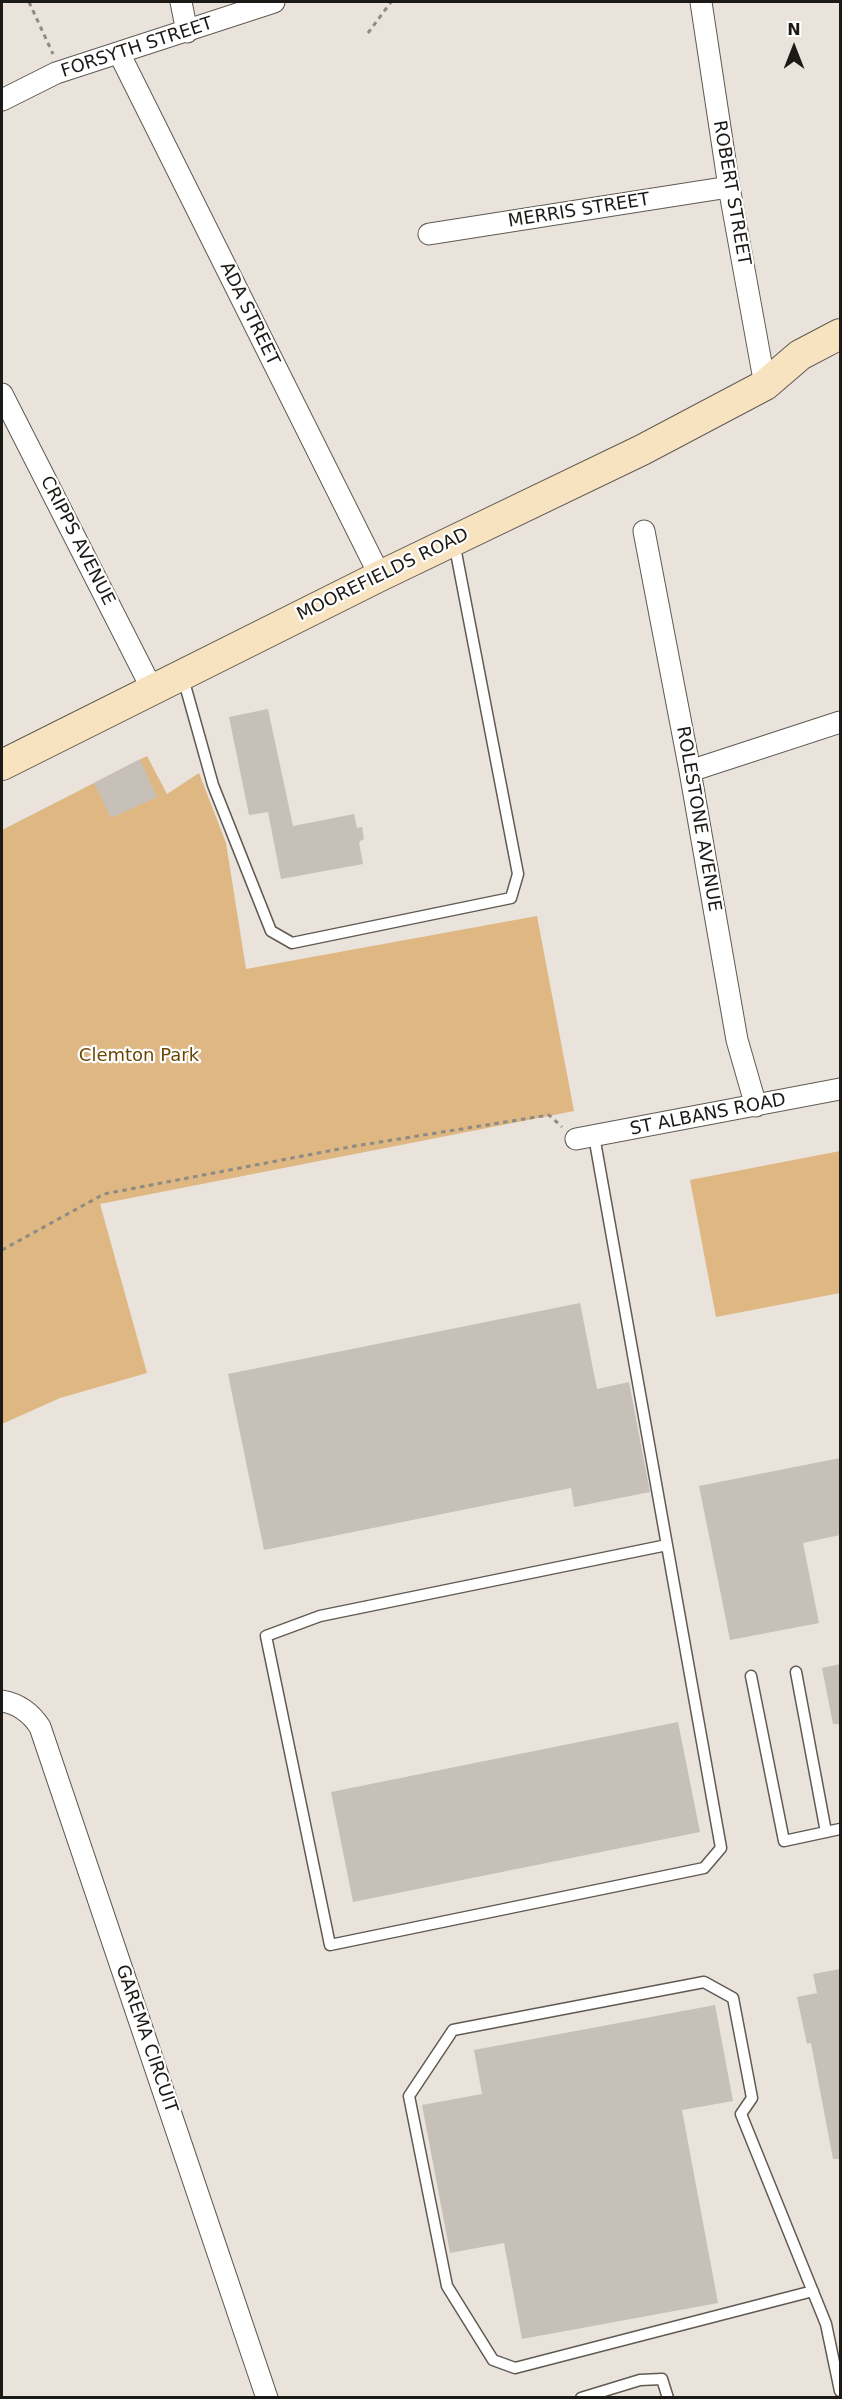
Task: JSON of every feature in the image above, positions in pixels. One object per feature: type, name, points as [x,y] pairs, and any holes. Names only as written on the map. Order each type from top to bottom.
[{"type":"main road","name":"MOOREFIELDS ROAD","points":[[2,765],[380,576],[620,461],[765,385],[800,355],[840,334]]},
{"type":"main road","name":"MOOREFIELDS ROAD","points":[[765,385],[807,375],[840,358]]},
{"type":"street","points":[[181,2],[186,32]]},
{"type":"street","name":"FORSYTH STREET","points":[[2,100],[56,74],[274,2]]},
{"type":"street","name":"ROBERT STREET","points":[[701,2],[729,187],[765,385]]},
{"type":"street","name":"ADA STREET","points":[[119,53],[380,576]]},
{"type":"street","name":"MERRIS STREET","points":[[429,234],[729,187]]},
{"type":"street","name":"CRIPPS AVENUE","points":[[2,394],[152,689]]},
{"type":"street","name":"ROLESTONE AVENUE","points":[[644,531],[690,771],[737,1040],[756,1106]]},
{"type":"street","points":[[690,771],[840,722]]},
{"type":"street","name":"ST ALBANS ROAD","points":[[585,1137],[840,1089]]},
{"type":"street","name":"GAREMA CIRCUIT","points":[[2,1701],[21,1707],[33,1716],[40,1727],[267,2397]]},
{"type":"lane","points":[[182,675],[213,785],[271,931],[292,943],[511,898],[519,874],[454,540]]},
{"type":"lane","points":[[585,1137],[667,1545],[721,1848],[704,1868],[330,1945],[266,1636],[320,1616],[667,1545]]},
{"type":"lane","points":[[796,1672],[826,1832]]},
{"type":"lane","points":[[751,1676],[784,1841],[840,1829]]},
{"type":"lane","points":[[813,2291],[515,2368],[493,2360],[447,2286],[409,2096],[453,2030],[704,1982],[733,1998],[752,2098],[741,2114],[813,2291],[826,2324],[840,2391]]},
{"type":"lane","points":[[581,2397],[640,2380],[662,2379],[668,2397]]},
{"type":"path","points":[[28,2],[54,56],[56,74]]},
{"type":"path","points":[[368,33],[391,2]]},
{"type":"path","points":[[2,1250],[104,1194],[116,1191],[355,1146],[549,1115],[585,1137]]},
{"type":"green space","name":"Clemton Park","points":[[147,756],[167,794],[199,773],[226,843],[246,969],[537,916],[574,1111],[100,1204],[147,1373],[60,1398],[2,1424],[2,830]]},
{"type":"green space","points":[[840,1151],[840,1293],[716,1317],[690,1180]]},
{"type":"building","points":[[268,709],[293,826],[354,814],[357,828],[362,827],[364,839],[359,842],[363,864],[281,879],[268,812],[249,815],[229,717]]},
{"type":"building","points":[[140,759],[157,797],[111,818],[94,783]]},
{"type":"building","points":[[580,1303],[597,1389],[629,1382],[650,1492],[574,1507],[571,1488],[264,1550],[228,1374]]},
{"type":"building","points":[[840,1458],[840,1535],[803,1543],[819,1623],[730,1640],[699,1486]]},
{"type":"building","points":[[840,1664],[840,1724],[833,1724],[822,1668]]},
{"type":"building","points":[[678,1722],[700,1832],[353,1902],[331,1792]]},
{"type":"building","points":[[840,1969],[840,2159],[833,2159],[811,2043],[807,2044],[797,1997],[817,1993],[813,1974]]},
{"type":"building","points":[[715,2005],[733,2101],[682,2110],[718,2303],[522,2339],[504,2243],[450,2253],[422,2105],[482,2094],[474,2050]]}]
